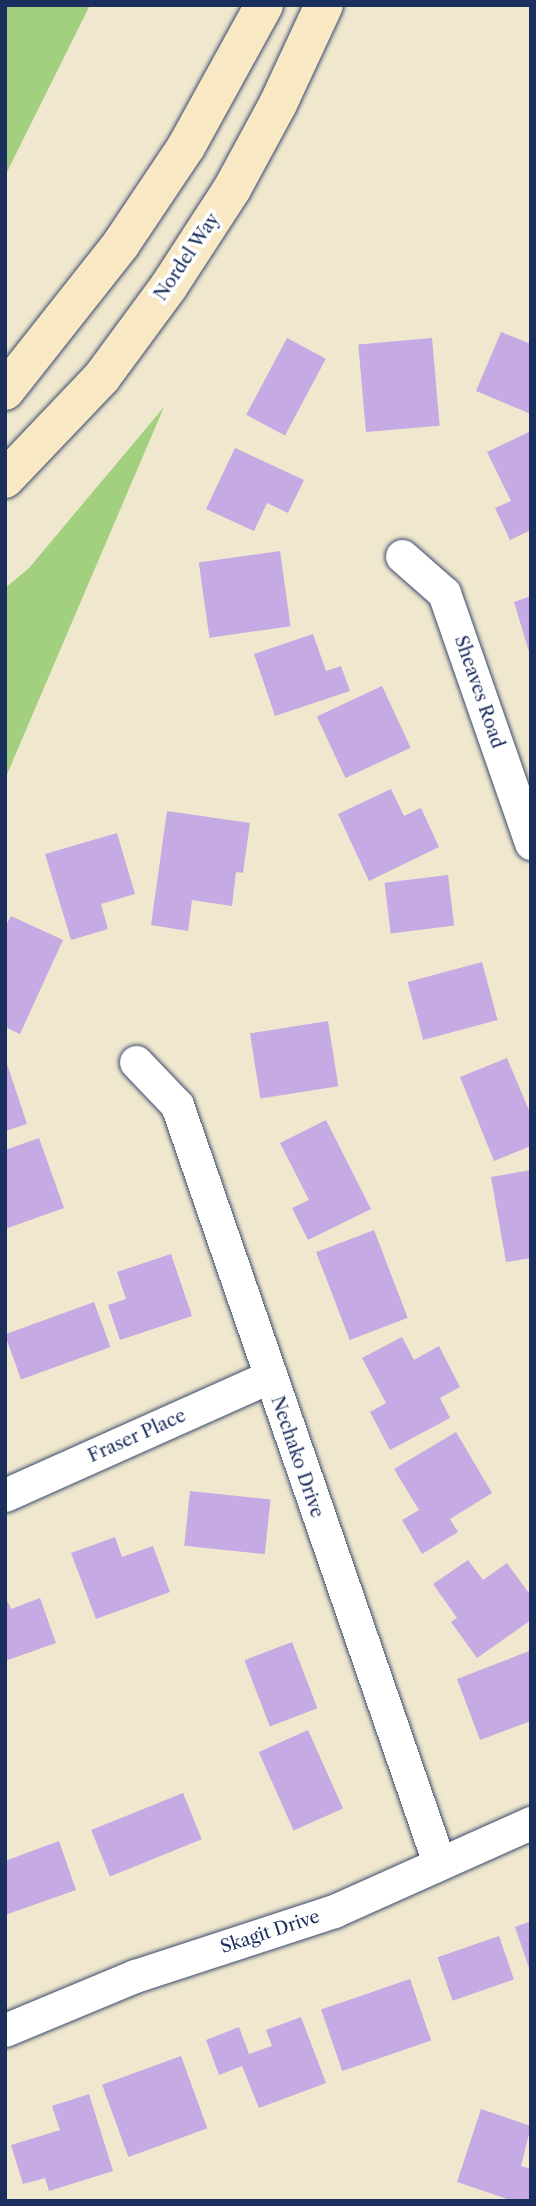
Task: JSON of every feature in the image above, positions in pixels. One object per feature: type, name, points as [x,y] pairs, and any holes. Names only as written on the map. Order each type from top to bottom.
[{"type":"main road","points":[[5,391],[48,341],[158,190],[264,5]]},
{"type":"main road","name":"Nordel Way","points":[[5,479],[102,377],[169,286],[232,189],[324,5]]},
{"type":"street","name":"Sheaves Road","points":[[402,556],[444,593],[520,777],[531,844]]},
{"type":"street","name":"Nechako Drive","points":[[136,1062],[177,1104],[269,1377],[439,1863]]},
{"type":"street","name":"Fraser Place","points":[[5,1495],[269,1377]]},
{"type":"street","name":"Skagit Drive","points":[[5,2030],[135,1976],[334,1911],[531,1823]]},
{"type":"green space","points":[[5,5],[90,5],[5,176]]},
{"type":"green space","points":[[164,407],[5,779],[5,588],[29,568]]},
{"type":"building","points":[[501,332],[531,344],[531,414],[476,391]]},
{"type":"building","points":[[287,338],[326,359],[285,435],[246,415]]},
{"type":"building","points":[[432,338],[440,426],[366,432],[358,344]]},
{"type":"building","points":[[531,431],[531,530],[510,540],[495,508],[511,501],[487,452]]},
{"type":"building","points":[[235,448],[304,480],[288,513],[267,503],[254,531],[206,509]]},
{"type":"building","points":[[280,551],[291,626],[209,638],[199,562]]},
{"type":"building","points":[[531,596],[531,655],[530,655],[514,602]]},
{"type":"building","points":[[313,634],[326,671],[341,666],[350,691],[275,716],[254,654]]},
{"type":"building","points":[[382,686],[411,748],[345,778],[317,716]]},
{"type":"building","points":[[391,789],[404,816],[421,808],[439,847],[369,881],[338,814]]},
{"type":"building","points":[[167,811],[250,823],[243,873],[236,872],[232,906],[192,900],[188,931],[151,925]]},
{"type":"building","points":[[117,833],[135,894],[101,904],[108,929],[71,940],[45,854]]},
{"type":"building","points":[[448,875],[454,926],[391,933],[384,883]]},
{"type":"building","points":[[11,916],[63,940],[20,1034],[5,1027],[5,927]]},
{"type":"building","points":[[482,962],[498,1020],[423,1040],[408,982]]},
{"type":"building","points":[[328,1021],[338,1086],[260,1099],[250,1033]]},
{"type":"building","points":[[5,1058],[27,1124],[5,1131]]},
{"type":"building","points":[[507,1058],[531,1115],[531,1146],[494,1161],[460,1077]]},
{"type":"building","points":[[326,1120],[371,1209],[308,1240],[292,1208],[309,1200],[280,1143]]},
{"type":"building","points":[[39,1138],[64,1208],[5,1229],[5,1150]]},
{"type":"building","points":[[531,1170],[531,1258],[506,1262],[491,1177]]},
{"type":"building","points":[[374,1230],[408,1318],[350,1340],[316,1252]]},
{"type":"building","points":[[171,1254],[192,1316],[120,1340],[108,1305],[126,1299],[117,1272]]},
{"type":"building","points":[[94,1302],[110,1347],[21,1380],[5,1334]]},
{"type":"building","points":[[402,1337],[414,1360],[439,1346],[460,1387],[440,1398],[450,1418],[390,1450],[370,1412],[386,1403],[362,1358]]},
{"type":"building","points":[[456,1432],[492,1493],[450,1519],[458,1532],[422,1554],[402,1520],[419,1510],[394,1469]]},
{"type":"building","points":[[190,1491],[271,1499],[265,1554],[184,1546]]},
{"type":"building","points":[[115,1537],[122,1557],[153,1546],[170,1592],[96,1619],[71,1553]]},
{"type":"building","points":[[468,1560],[483,1580],[507,1563],[531,1596],[531,1620],[477,1658],[451,1622],[457,1618],[433,1584]]},
{"type":"building","points":[[5,1596],[11,1609],[40,1598],[56,1643],[5,1661]]},
{"type":"building","points":[[292,1642],[317,1708],[270,1727],[244,1660]]},
{"type":"building","points":[[529,1651],[531,1721],[480,1740],[457,1679]]},
{"type":"building","points":[[308,1730],[343,1809],[294,1831],[259,1752]]},
{"type":"building","points":[[183,1793],[202,1839],[110,1876],[91,1830]]},
{"type":"building","points":[[59,1841],[76,1890],[5,1915],[5,1861]]},
{"type":"building","points":[[531,1921],[531,1971],[530,1971],[515,1927]]},
{"type":"building","points":[[499,1936],[514,1979],[453,2001],[438,1957]]},
{"type":"building","points":[[410,1979],[431,2040],[342,2071],[321,2010]]},
{"type":"building","points":[[301,2017],[326,2083],[259,2108],[242,2066],[219,2075],[206,2040],[239,2027],[249,2054],[272,2046],[266,2030]]},
{"type":"building","points":[[181,2056],[207,2128],[128,2157],[102,2085]]},
{"type":"building","points":[[89,2094],[113,2171],[49,2191],[45,2178],[23,2184],[11,2145],[60,2130],[52,2106]]},
{"type":"building","points":[[481,2109],[531,2126],[521,2166],[531,2169],[531,2201],[513,2201],[457,2182]]}]
